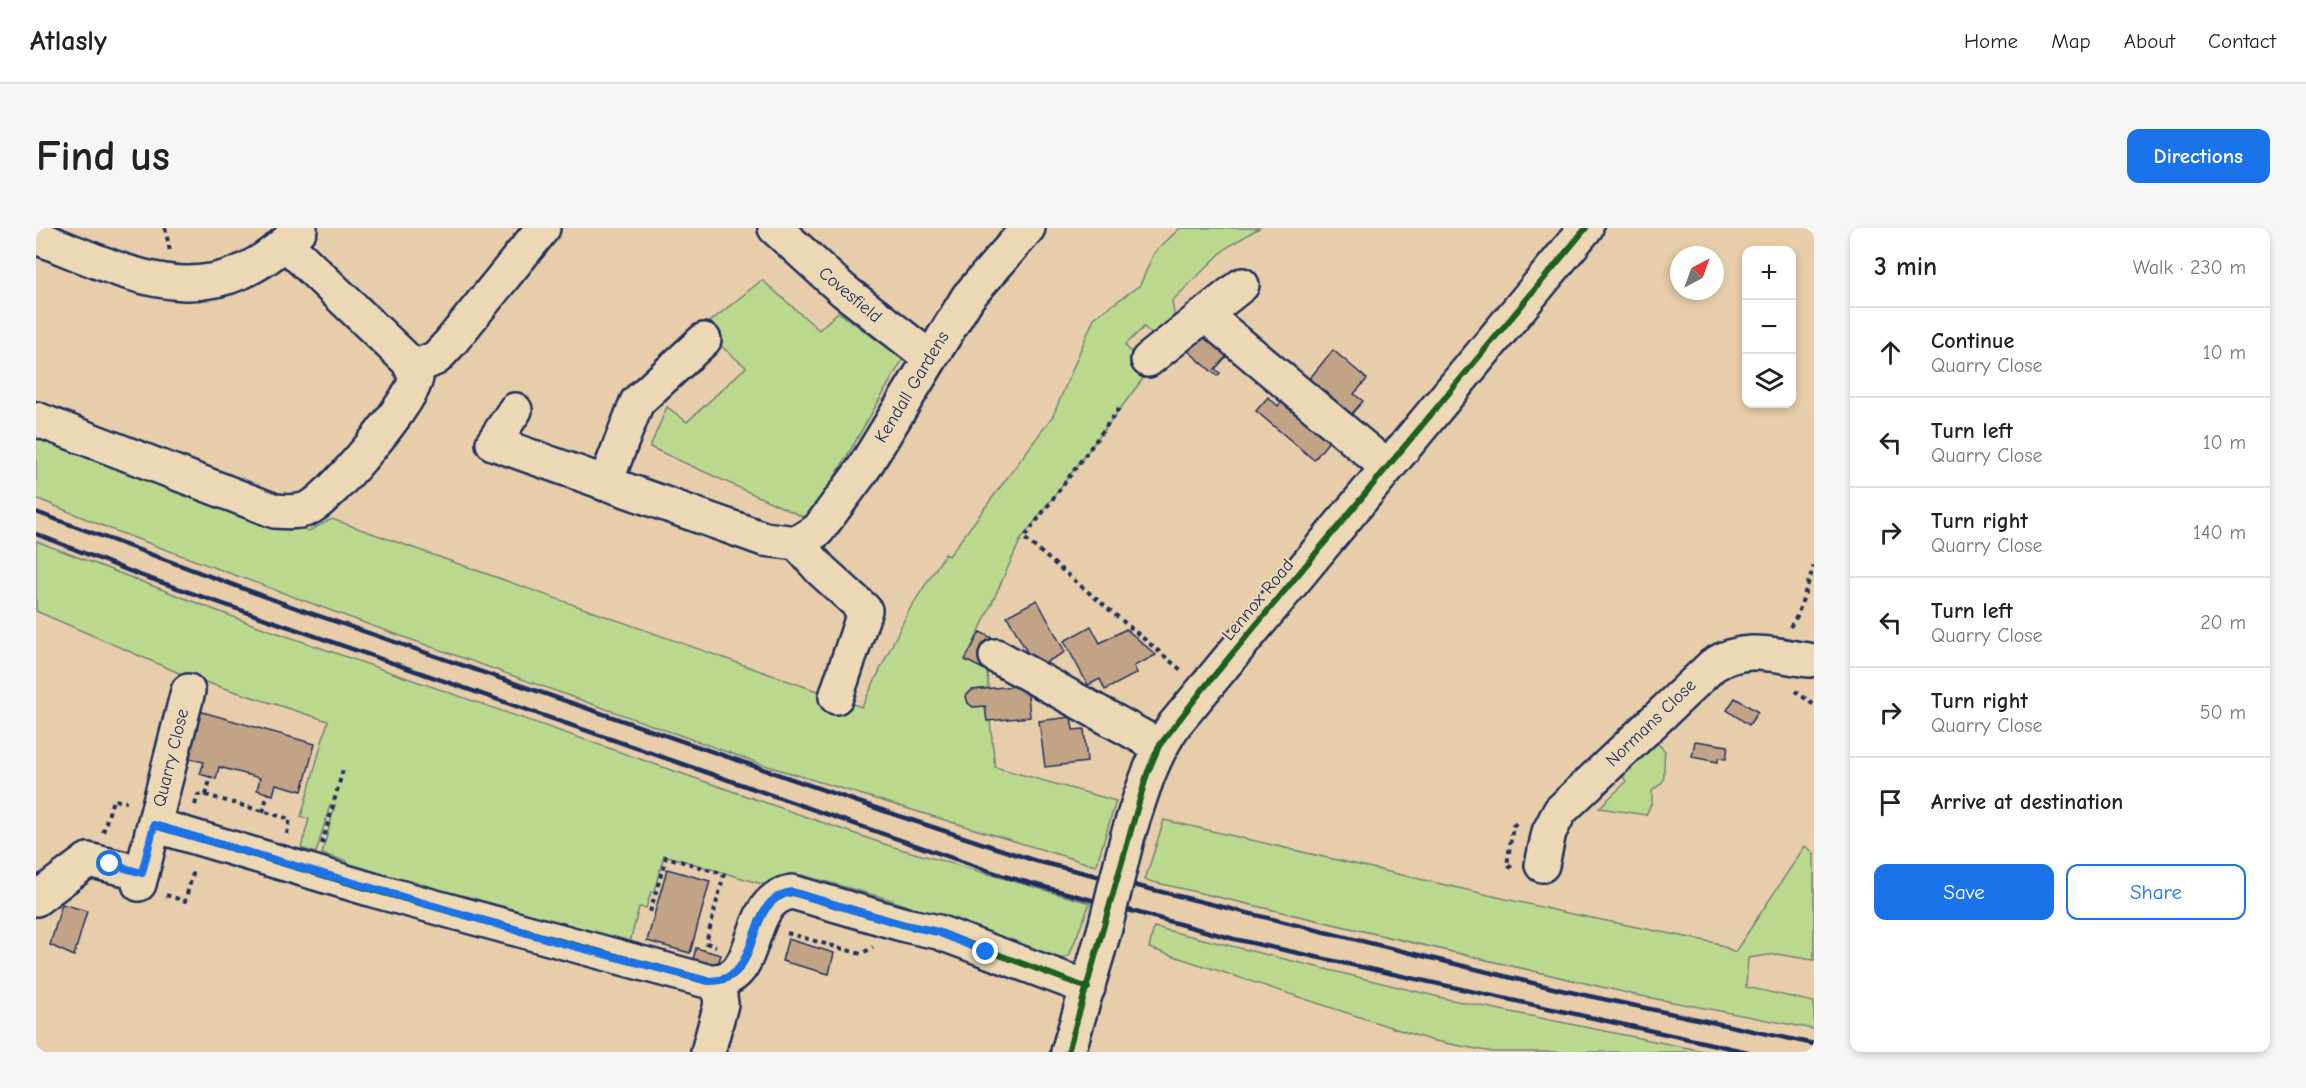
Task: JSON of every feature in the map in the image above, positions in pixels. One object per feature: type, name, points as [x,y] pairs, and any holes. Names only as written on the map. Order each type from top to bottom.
[{"type":"street","points":[[413,368],[436,358],[450,344],[543,228]]},
{"type":"street","name":"Covesfield","points":[[775,228],[843,290],[929,357]]},
{"type":"street","name":"Kendall Gardens","points":[[796,543],[817,533],[859,475],[929,357],[968,297],[1028,228]]},
{"type":"street","name":"Lennox Road","points":[[1068,1052],[1105,928],[1128,834],[1147,774],[1160,746],[1203,689],[1586,228]]},
{"type":"street","points":[[36,237],[136,275],[179,282],[234,277],[268,259],[294,236],[413,368],[416,380],[409,394],[340,482],[311,507],[289,512],[263,506],[36,419]]},
{"type":"street","points":[[1148,360],[1242,285]]},
{"type":"street","points":[[1205,315],[1387,467]]},
{"type":"street","points":[[605,484],[636,405],[704,340]]},
{"type":"street","points":[[515,410],[493,443],[764,539],[783,544],[796,543],[821,570],[865,610],[836,697]]},
{"type":"street","name":"Normans Close","points":[[1542,865],[1549,832],[1560,811],[1713,665],[1734,654],[1751,652],[1812,656]]},
{"type":"street","points":[[996,656],[1160,746]]},
{"type":"street","name":"Quarry Close","points":[[146,883],[143,814],[188,691]]},
{"type":"street","name":"Quarry Close","points":[[143,814],[565,944],[696,979],[718,981]]},
{"type":"street","points":[[36,899],[88,860],[146,883]]},
{"type":"street","points":[[708,1052],[721,1004],[718,981],[730,977],[744,963],[765,908],[781,895],[792,892],[905,925],[938,932],[1088,988]]},
{"type":"path","points":[[1119,409],[1024,538],[1203,689]]},
{"type":"path","points":[[321,846],[344,766]]},
{"type":"path","points":[[206,795],[211,776]]},
{"type":"path","points":[[263,812],[268,793]]},
{"type":"path","points":[[193,812],[198,795],[206,795],[290,819],[286,838]]},
{"type":"path","points":[[101,838],[112,800],[143,814]]},
{"type":"path","points":[[651,912],[665,857],[724,874],[706,943],[725,949]]},
{"type":"path","points":[[146,883],[185,901],[196,862]]},
{"type":"green space","points":[[1180,228],[1259,228],[1226,248],[1172,301],[1175,321],[1157,339],[1144,327],[1125,345],[1148,372],[1020,541],[966,660],[987,671],[988,688],[972,690],[966,696],[968,703],[973,707],[985,706],[987,721],[990,721],[995,767],[1116,801],[1096,866],[761,764],[370,625],[113,530],[36,498],[36,428],[309,531],[332,519],[862,707],[908,612],[945,554],[949,556],[1053,416],[1094,318],[1140,285],[1154,253]]},
{"type":"green space","points":[[762,280],[819,330],[838,312],[903,359],[810,520],[650,447],[667,407],[687,422],[746,367],[701,329]]},
{"type":"green space","points":[[36,541],[249,623],[890,846],[1090,903],[1069,956],[1059,959],[888,899],[802,875],[783,876],[765,885],[664,855],[654,892],[651,892],[646,908],[639,907],[629,946],[347,866],[347,861],[322,854],[335,805],[330,805],[316,853],[301,848],[309,819],[301,817],[328,721],[186,676],[36,611]]},
{"type":"green space","points":[[1657,743],[1665,751],[1664,779],[1652,791],[1652,802],[1646,815],[1599,808],[1626,782],[1623,776]]},
{"type":"green space","points":[[1164,820],[1562,912],[1716,943],[1735,952],[1805,846],[1814,853],[1814,960],[1776,954],[1748,958],[1746,987],[1814,1002],[1814,1029],[1636,995],[1145,880]]},
{"type":"green space","points":[[1154,927],[1447,999],[1708,1052],[1492,1052],[1430,1040],[1149,948]]},
{"type":"building","points":[[1206,331],[1235,347],[1215,369],[1220,373],[1217,376],[1188,351]]},
{"type":"building","points":[[1333,350],[1367,379],[1354,394],[1363,401],[1347,419],[1305,384]]},
{"type":"building","points":[[1287,395],[1333,436],[1314,460],[1256,411],[1268,397],[1278,406]]},
{"type":"building","points":[[1037,600],[1065,652],[1036,668],[1007,616]]},
{"type":"building","points":[[1091,626],[1100,643],[1126,629],[1156,655],[1134,666],[1137,673],[1105,690],[1100,679],[1088,685],[1064,641]]},
{"type":"building","points":[[980,632],[1002,643],[987,671],[965,660]]},
{"type":"building","points":[[1027,685],[1030,717],[987,721],[985,706],[973,707],[968,703],[966,696],[972,690]]},
{"type":"building","points":[[1735,698],[1758,712],[1749,725],[1727,710]]},
{"type":"building","points":[[199,711],[315,744],[302,791],[276,784],[273,795],[257,790],[260,778],[219,767],[216,779],[200,774],[204,762],[186,758]]},
{"type":"building","points":[[1071,717],[1073,730],[1084,729],[1087,762],[1045,767],[1039,721]]},
{"type":"building","points":[[1695,741],[1728,746],[1726,759],[1718,758],[1718,762],[1692,757]]},
{"type":"building","points":[[667,869],[710,881],[690,953],[647,941]]},
{"type":"building","points":[[62,904],[87,911],[74,956],[50,945]]},
{"type":"building","points":[[788,939],[834,953],[829,974],[782,961]]},
{"type":"building","points":[[696,948],[721,955],[717,967],[693,960]]},
{"type":"railway","points":[[36,512],[296,608],[1036,861],[1561,990],[1814,1044]]},
{"type":"railway","points":[[36,534],[137,574],[1004,876],[1234,939],[1748,1052]]},
{"type":"cycle path","points":[[1068,1052],[1147,774],[1159,746],[1203,689],[1586,228]]},
{"type":"cycle path","points":[[154,825],[373,890],[703,980],[723,980],[736,972],[745,959],[764,911],[775,899],[792,892],[905,925],[938,932],[1088,988]]},
{"type":"route","points":[[110,864],[142,873],[154,825],[356,883],[373,890],[403,896],[549,937],[565,944],[708,981],[723,980],[739,970],[747,960],[758,921],[765,908],[781,895],[792,892],[851,907],[905,925],[949,935],[986,952]]}]
